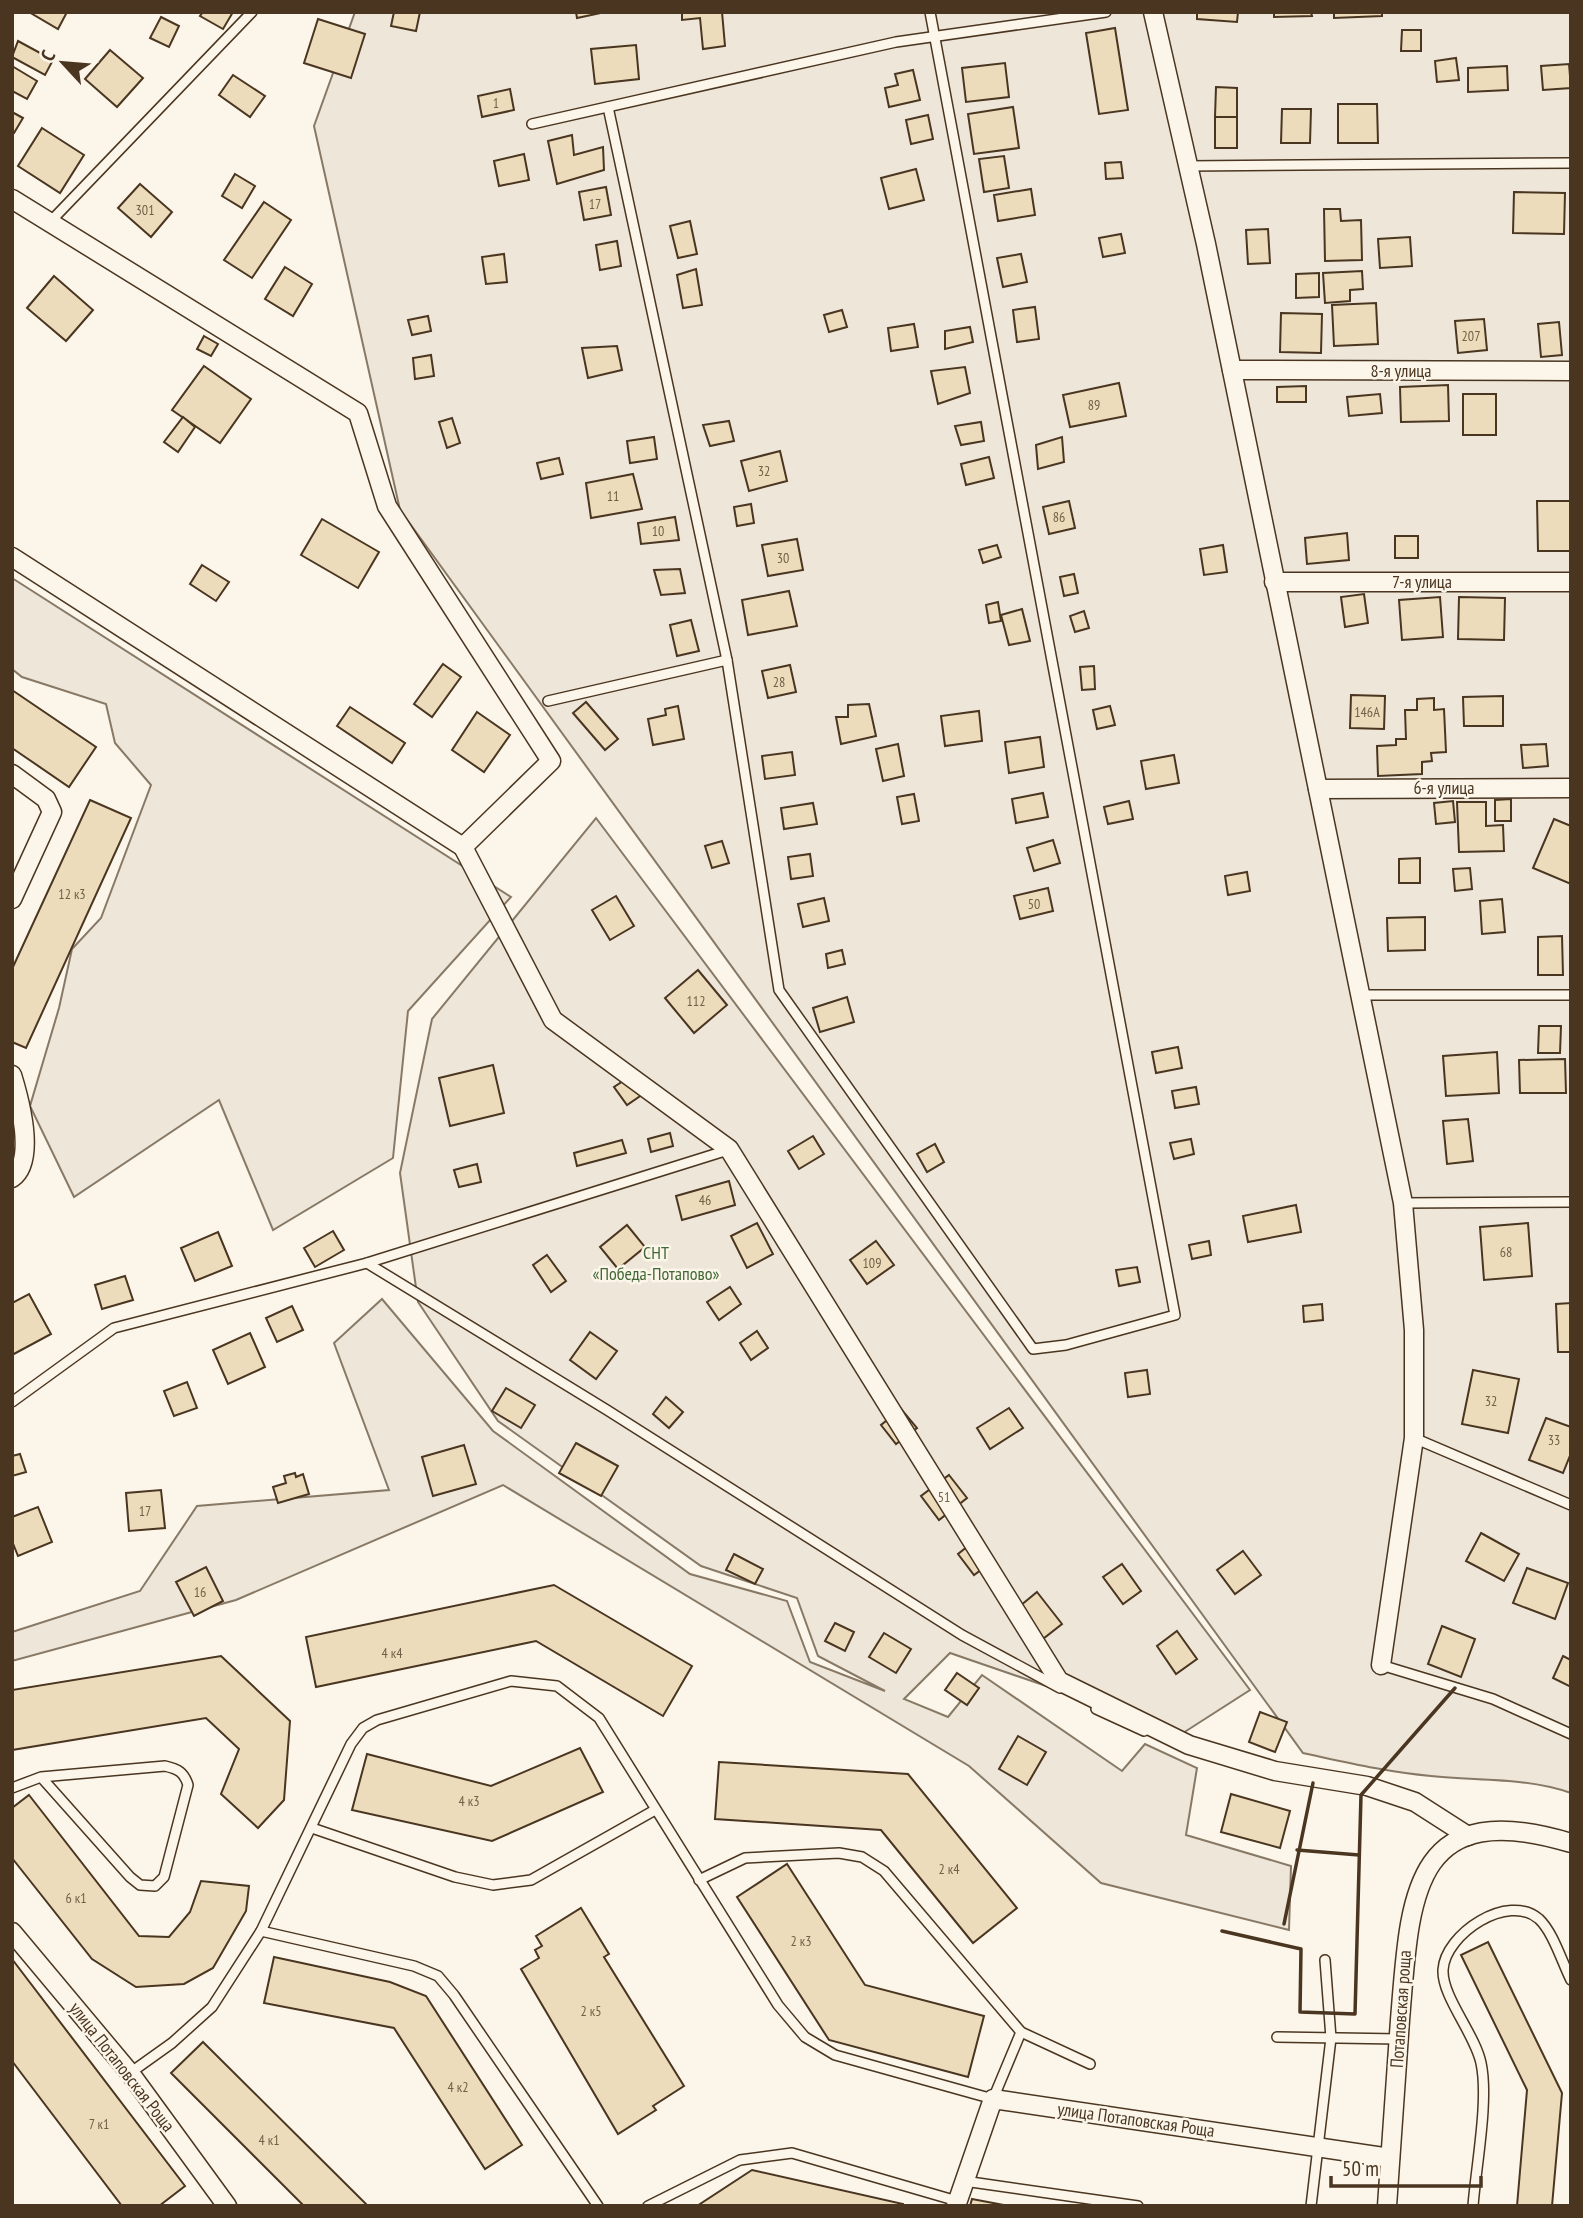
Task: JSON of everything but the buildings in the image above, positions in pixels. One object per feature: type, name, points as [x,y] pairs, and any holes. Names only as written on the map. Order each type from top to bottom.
[{"type":"street","points":[[1153,12],[1232,370],[1403,1203],[1414,1330],[1414,1438],[1381,1665]]},
{"type":"street","points":[[12,199],[358,413],[387,506],[551,761],[463,847]]},
{"type":"street","name":"8-я улица","points":[[1232,370],[1571,371]]},
{"type":"street","points":[[12,557],[463,847],[553,1020],[729,1149],[1059,1681],[1189,1745],[1275,1771],[1351,1781],[1379,1790],[1415,1802],[1468,1836],[1502,1829],[1571,1843]]},
{"type":"street","name":"7-я улица","points":[[1274,582],[1571,582]]},
{"type":"street","points":[[12,774],[46,799],[52,812],[12,899]]},
{"type":"street","name":"6-я улица","points":[[1318,789],[1571,788]]},
{"type":"street","points":[[12,1075],[17,1120],[26,1157],[21,1170],[12,1178]]},
{"type":"street","name":"Потаповская роща","points":[[1387,2206],[1412,1902],[1434,1861],[1451,1845],[1468,1836]]},
{"type":"street","name":"улица Потаповская Роща","points":[[12,1932],[130,2073],[227,2206]]},
{"type":"street","points":[[957,2203],[993,2099]]},
{"type":"street","name":"улица Потаповская Роща","points":[[993,2099],[1390,2158]]},
{"type":"lane","points":[[50,222],[252,12]]},
{"type":"lane","points":[[608,107],[727,660],[779,990],[1032,1349],[1066,1345],[1175,1315],[930,12]]},
{"type":"lane","points":[[532,124],[896,42],[1106,12]]},
{"type":"lane","points":[[1188,166],[1571,163]]},
{"type":"lane","points":[[548,701],[727,660]]},
{"type":"lane","points":[[1360,995],[1571,995]]},
{"type":"lane","points":[[12,1402],[114,1328],[367,1263],[729,1149]]},
{"type":"lane","points":[[1403,1203],[1571,1202]]},
{"type":"lane","points":[[367,1263],[607,1410],[962,1635],[1127,1726],[1189,1745]]},
{"type":"lane","points":[[1414,1438],[1571,1505]]},
{"type":"lane","points":[[1381,1665],[1493,1699],[1571,1734]]},
{"type":"lane","points":[[130,2073],[172,2043],[212,2007],[261,1931],[351,1744],[363,1728],[377,1720],[511,1681],[557,1686],[599,1718],[778,2005],[805,2037],[835,2055],[993,2099],[1021,2032]]},
{"type":"lane","points":[[12,1788],[41,1777],[165,1766],[177,1768],[186,1776],[188,1785],[164,1877],[155,1886],[139,1885],[41,1777]]},
{"type":"lane","points":[[312,1828],[455,1877],[493,1885],[531,1881],[655,1810]]},
{"type":"lane","points":[[699,1880],[745,1858],[839,1853],[862,1857],[884,1871],[1021,2032],[1090,2064]]},
{"type":"lane","points":[[1473,2206],[1482,2069],[1474,2040],[1444,1980],[1449,1949],[1465,1931],[1507,1909],[1522,1910],[1541,1921],[1571,1980]]},
{"type":"lane","points":[[261,1931],[414,1966],[438,1976],[454,1995],[598,2206]]},
{"type":"lane","points":[[1311,2206],[1331,2038],[1325,1960]]},
{"type":"lane","points":[[1277,2037],[1399,2039]]},
{"type":"lane","points":[[648,2206],[740,2160],[792,2153],[957,2203]]},
{"type":"lane","points":[[964,2181],[1138,2206]]},
{"type":"green space","points":[[355,12],[1571,12],[1571,1793],[1536,1784],[1398,1772],[1303,1753],[400,510],[314,126]]},
{"type":"green space","points":[[12,578],[511,897],[408,1011],[393,1158],[273,1230],[219,1100],[74,1197],[30,1106],[59,1008],[72,949],[101,918],[151,785],[115,743],[106,704],[22,677],[12,669]]},
{"type":"green space","name":"СНТ «Победа-Потапово»","points":[[596,818],[1250,1690],[1183,1733],[950,1653],[904,1699],[948,1717],[982,1675],[1122,1771],[1145,1744],[1197,1768],[1186,1835],[1291,1866],[1289,1930],[1101,1883],[969,1766],[503,1485],[236,1600],[12,1661],[12,1632],[140,1591],[197,1506],[389,1490],[334,1343],[382,1299],[493,1431],[690,1574],[787,1601],[810,1662],[885,1691],[818,1656],[797,1598],[701,1566],[498,1421],[418,1302],[400,1173],[432,1019]]},
{"type":"wall","points":[[1222,1931],[1301,1949],[1300,2012],[1355,2014],[1361,1795],[1455,1688]]},
{"type":"wall","points":[[1284,1924],[1313,1783]]},
{"type":"wall","points":[[1297,1850],[1359,1855]]}]
